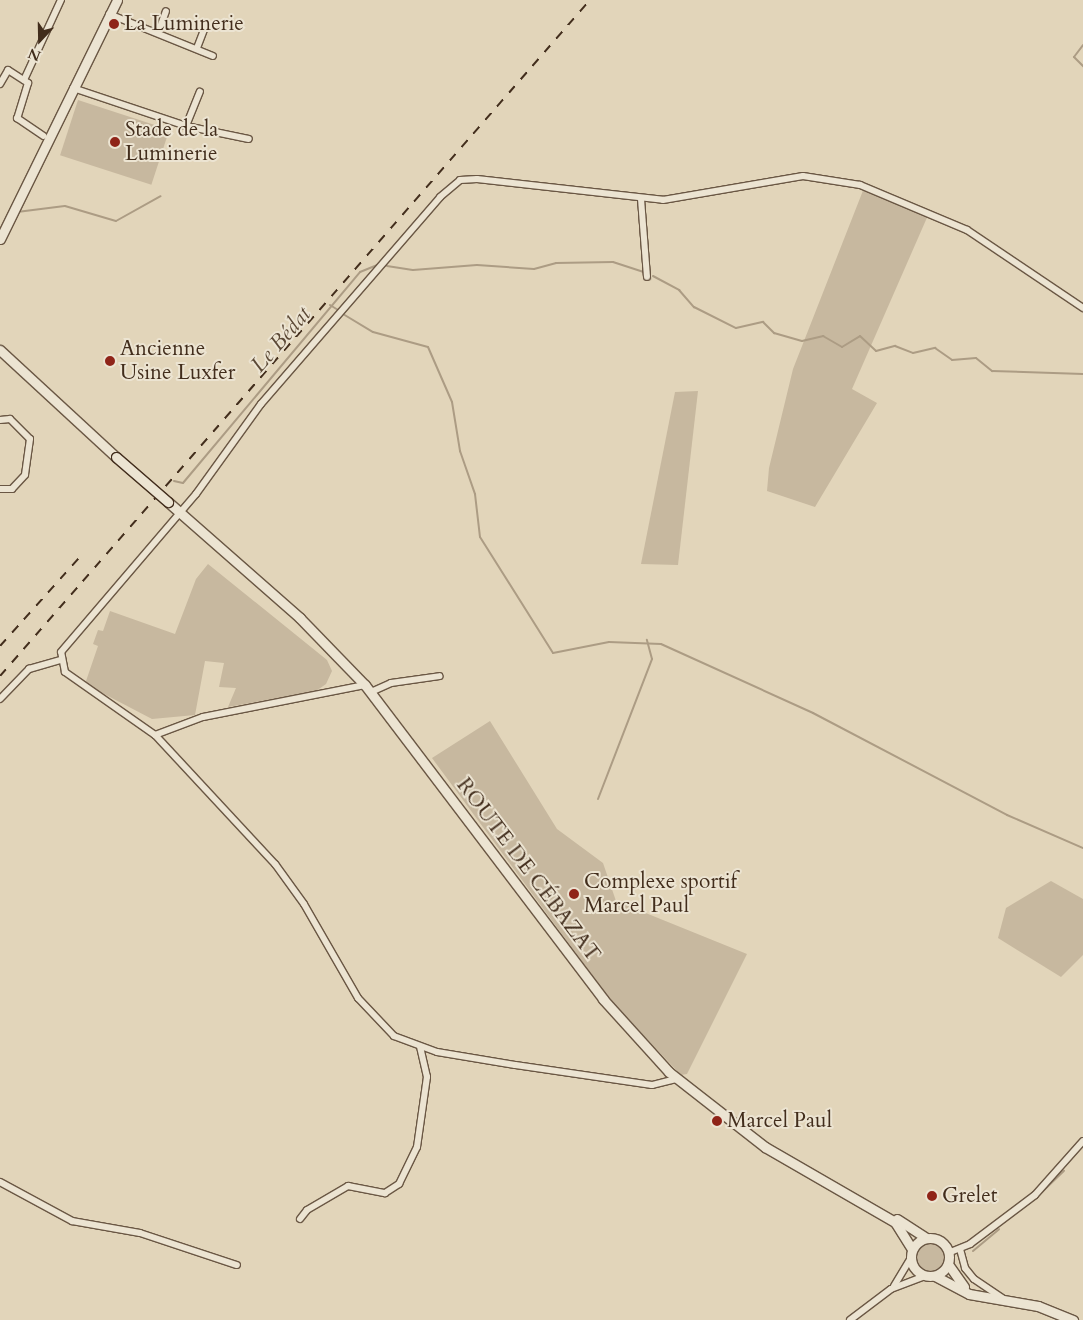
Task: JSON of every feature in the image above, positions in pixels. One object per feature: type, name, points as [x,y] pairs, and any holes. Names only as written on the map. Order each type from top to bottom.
[{"type":"main road","points":[[0,228],[112,0]]},
{"type":"main road","points":[[0,239],[117,0]]},
{"type":"main road","points":[[0,350],[22,372]]},
{"type":"main road","points":[[0,357],[22,372]]},
{"type":"main road","name":"ROUTE DE CÉBAZAT","points":[[22,372],[300,618],[368,689],[603,999],[676,1079],[764,1147],[926,1238]]},
{"type":"main road","name":"ROUTE DE CÉBAZAT","points":[[879,1211],[906,1234],[912,1249]]},
{"type":"main road","points":[[982,1298],[960,1283],[948,1264],[948,1253],[940,1241],[926,1238],[912,1249],[910,1259],[915,1270],[925,1276],[935,1276],[982,1298],[1051,1310],[1073,1320]]},
{"type":"main road","points":[[935,1276],[948,1264]]},
{"type":"street","points":[[24,80],[61,0]]},
{"type":"street","points":[[158,33],[166,11]]},
{"type":"street","points":[[109,14],[213,56]]},
{"type":"street","points":[[197,48],[206,24]]},
{"type":"street","points":[[0,84],[8,70],[24,80],[29,87],[17,118],[44,136]]},
{"type":"street","points":[[73,88],[186,126],[249,139]]},
{"type":"street","points":[[186,126],[200,92]]},
{"type":"street","points":[[676,1079],[652,1085],[420,1047],[394,1036],[370,1014],[288,881],[155,735],[65,672],[61,660],[66,643],[180,512],[261,404],[451,185],[477,178],[641,199],[684,199],[803,176],[860,184],[967,230],[1083,308]]},
{"type":"street","points":[[641,199],[647,277]]},
{"type":"street","points":[[0,420],[10,419],[30,439],[25,475],[12,489],[0,488]]},
{"type":"street","points":[[0,698],[29,668],[61,660]]},
{"type":"street","points":[[155,735],[203,717],[440,676]]},
{"type":"street","points":[[300,1219],[307,1210],[348,1186],[384,1193],[399,1184],[420,1130],[428,1078],[420,1047]]},
{"type":"street","points":[[948,1253],[960,1249],[1035,1195],[1083,1140]]},
{"type":"street","points":[[0,1182],[72,1221],[140,1233],[237,1265]]},
{"type":"street","points":[[960,1249],[974,1279],[1012,1304]]},
{"type":"street","points":[[891,1289],[910,1259]]},
{"type":"street","points":[[850,1320],[891,1289],[925,1276]]},
{"type":"shaded area","name":"Stade de la Luminerie","points":[[78,100],[169,130],[151,185],[60,155]]},
{"type":"shaded area","points":[[864,188],[929,213],[852,389],[877,403],[815,507],[767,491],[769,468],[793,369]]},
{"type":"shaded area","points":[[698,391],[678,565],[641,564],[675,392]]},
{"type":"shaded area","points":[[208,564],[327,660],[332,671],[326,684],[316,691],[228,707],[236,688],[219,687],[224,663],[205,661],[195,715],[152,719],[85,684],[98,646],[93,644],[98,630],[103,631],[110,611],[175,634],[196,579]]},
{"type":"shaded area","name":"Complexe sportif Marcel Paul","points":[[490,721],[557,829],[603,863],[616,901],[747,954],[687,1074],[681,1075],[612,1002],[432,758]]},
{"type":"shaded area","points":[[1051,881],[1083,899],[1083,955],[1061,977],[998,938],[1006,908]]},
{"type":"shaded area","points":[[930,1243],[940,1247],[944,1257],[940,1267],[930,1271],[920,1267],[916,1257],[920,1247]]},
{"type":"waterway","points":[[1083,45],[1074,57],[1083,66]]},
{"type":"waterway","points":[[17,212],[65,206],[116,221],[161,196]]},
{"type":"waterway","name":"Le Bédat","points":[[387,266],[413,270],[477,265],[534,269],[556,263],[613,262],[644,272]]},
{"type":"waterway","name":"Le Bédat","points":[[174,481],[183,483],[360,272],[377,265]]},
{"type":"waterway","name":"Le Bédat","points":[[653,276],[679,290],[694,307],[736,328],[763,322],[774,333],[802,341],[823,336],[842,347],[860,336],[876,351],[895,346],[913,353],[935,348],[952,360],[976,358],[992,371],[1083,374]]},
{"type":"waterway","name":"Le Bédat","points":[[330,305],[338,310]]},
{"type":"waterway","points":[[343,314],[373,332],[428,347],[452,402],[460,451],[475,494],[480,537],[553,653],[609,642],[661,644],[813,713],[1007,815],[1083,848]]},
{"type":"waterway","points":[[598,799],[652,659],[647,640]]},
{"type":"waterway","points":[[1041,1193],[1064,1171]]},
{"type":"waterway","points":[[973,1251],[999,1229]]},
{"type":"railway","points":[[0,676],[590,0]]},
{"type":"railway","points":[[0,646],[79,558]]},
{"type":"place","name":"La Luminerie","points":[[114,24]]},
{"type":"place","name":"Stade de la Luminerie","points":[[115,142]]},
{"type":"place","name":"Ancienne Usine Luxfer","points":[[110,361]]},
{"type":"place","name":"Complexe sportif Marcel Paul","points":[[574,894]]},
{"type":"place","name":"Marcel Paul","points":[[717,1121]]},
{"type":"place","name":"Grelet","points":[[932,1196]]}]
